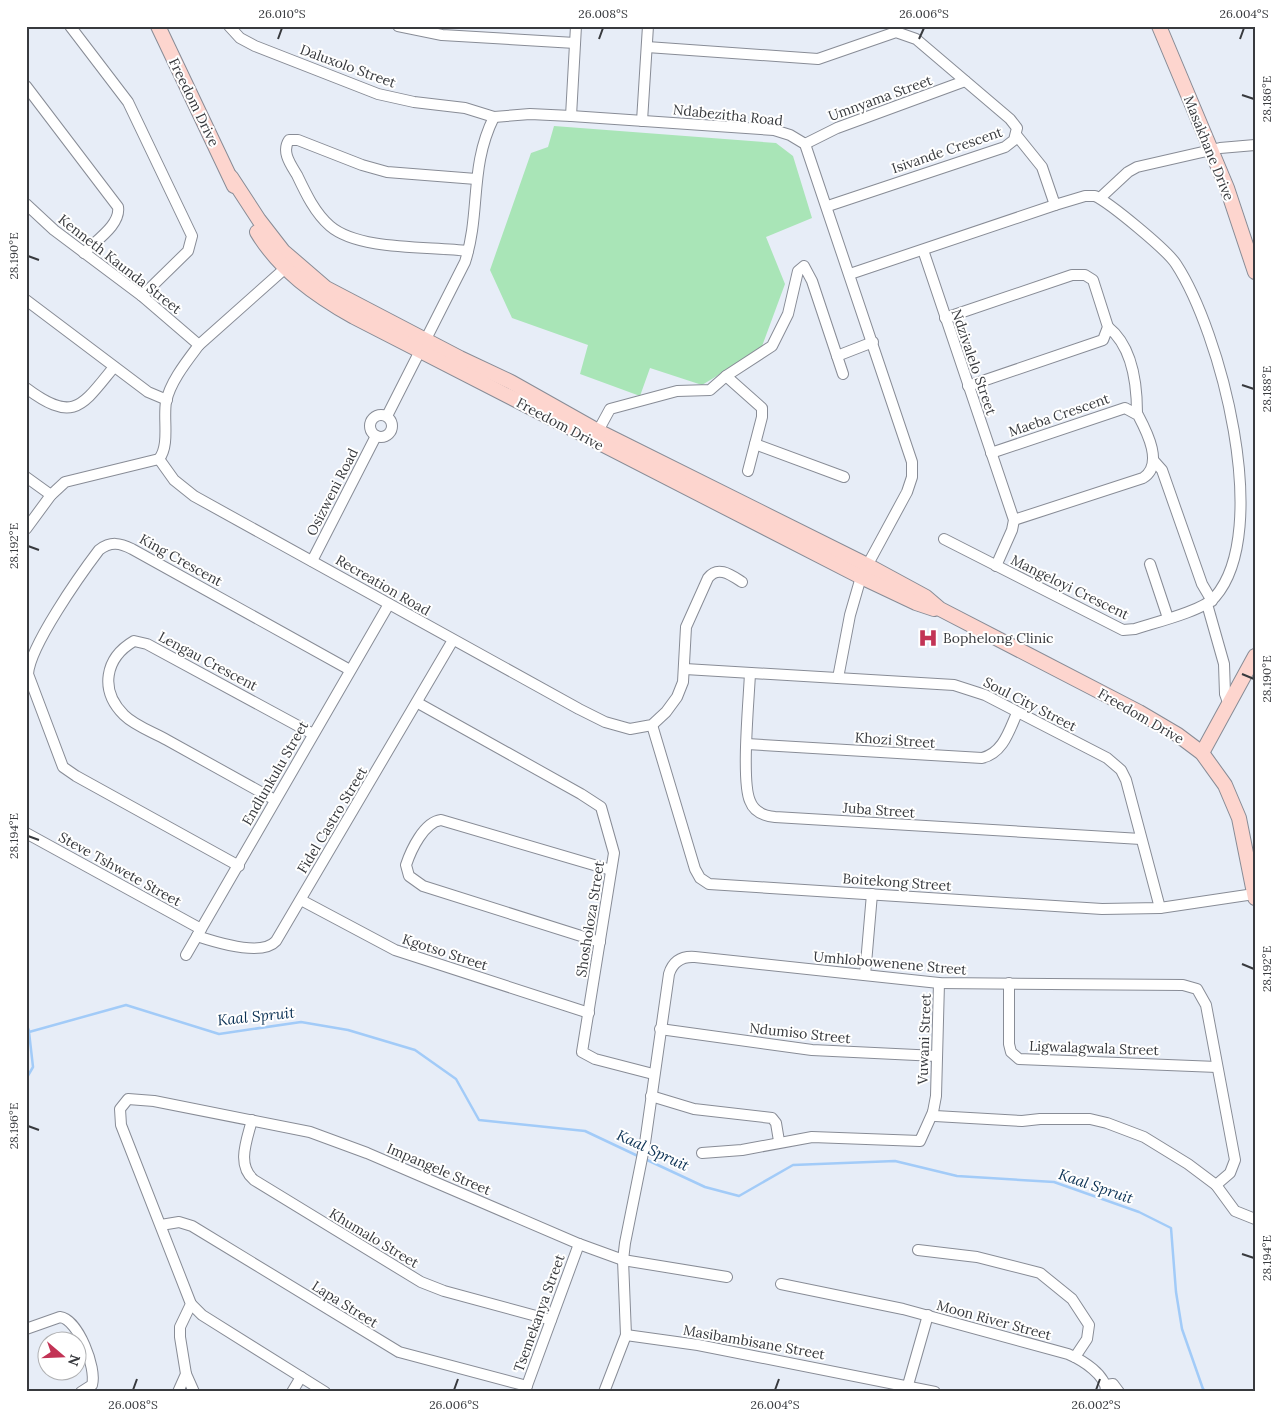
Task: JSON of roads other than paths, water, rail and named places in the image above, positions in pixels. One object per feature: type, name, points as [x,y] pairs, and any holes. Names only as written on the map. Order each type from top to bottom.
[{"type":"street","points":[[70,26],[128,102],[192,236],[191,246],[186,254],[142,296]]},
{"type":"street","name":"Freedom Drive","points":[[158,26],[231,177],[236,195],[256,230],[290,265],[423,346],[864,571],[926,597],[940,609],[1139,712],[1178,735],[1202,753],[1225,785],[1239,818],[1254,896]]},
{"type":"street","name":"Daluxolo Street","points":[[229,26],[240,38],[255,46],[378,94],[414,102],[466,108],[494,117]]},
{"type":"street","points":[[398,26],[442,35],[575,42]]},
{"type":"street","points":[[571,116],[576,26]]},
{"type":"street","points":[[642,121],[648,26]]},
{"type":"street","name":"Masakhane Drive","points":[[1159,26],[1226,188],[1255,272]]},
{"type":"street","name":"Isivande Crescent","points":[[646,47],[818,58],[896,32],[902,32],[916,39],[1014,123],[1017,136],[1012,143],[1005,147],[828,206]]},
{"type":"street","name":"Umnyama Street","points":[[805,144],[837,128],[965,81]]},
{"type":"street","points":[[26,86],[117,203],[119,212],[116,220],[84,253]]},
{"type":"street","name":"Ndabezitha Road","points":[[494,117],[530,114],[571,116],[779,131],[805,144]]},
{"type":"street","points":[[387,416],[455,284],[468,251],[482,142],[494,117]]},
{"type":"street","points":[[1017,136],[1042,167],[1055,205]]},
{"type":"street","points":[[468,251],[361,241],[342,234],[332,227],[316,210],[287,158],[286,146],[289,140],[298,140],[362,165],[387,172],[476,179]]},
{"type":"street","points":[[805,144],[828,206],[873,342],[910,455],[912,469],[907,492],[864,571],[850,615],[838,678]]},
{"type":"street","points":[[1100,198],[1132,170],[1210,150],[1255,145]]},
{"type":"street","points":[[850,274],[1089,195],[1100,198],[1174,262],[1202,317],[1216,355],[1236,454],[1241,507],[1237,540],[1231,564],[1218,592],[1209,602]]},
{"type":"street","name":"Kenneth Kaunda Street","points":[[26,204],[40,218],[142,296],[199,345]]},
{"type":"street","name":"Ndzivalelo Street","points":[[923,250],[1014,520]]},
{"type":"street","points":[[26,529],[51,495],[61,485],[71,480],[159,459],[164,451],[167,400],[199,345],[290,265]]},
{"type":"street","points":[[598,431],[610,409],[643,402],[663,394],[708,390],[774,343],[788,314],[797,274],[804,266],[812,281],[843,374]]},
{"type":"street","points":[[945,318],[1072,275],[1082,274],[1093,280],[1108,327],[1122,341],[1137,389],[1137,413],[1154,461],[1162,470],[1209,602],[1224,664],[1225,694],[1229,705]]},
{"type":"street","points":[[26,300],[148,392],[167,400]]},
{"type":"street","points":[[968,386],[1100,342],[1106,337],[1108,327]]},
{"type":"street","points":[[837,356],[873,342]]},
{"type":"street","name":"Freedom Drive","points":[[423,346],[511,382],[598,431],[864,571]]},
{"type":"street","points":[[26,388],[57,408],[71,407],[89,398],[114,367]]},
{"type":"street","points":[[726,376],[761,406],[762,417],[748,471]]},
{"type":"street","name":"Maeba Crescent","points":[[991,453],[1118,409],[1128,409],[1137,413]]},
{"type":"street","points":[[378,415],[387,416],[392,423],[391,431],[384,437],[376,436],[370,430],[370,420],[378,415]]},
{"type":"street","name":"Osizweni Road","points":[[312,561],[376,436]]},
{"type":"street","points":[[755,444],[844,477]]},
{"type":"street","name":"Recreation Road","points":[[159,459],[174,480],[194,496],[453,640],[605,722],[630,729],[652,725]]},
{"type":"street","points":[[996,566],[1012,530],[1014,520],[1144,478],[1150,472],[1154,461]]},
{"type":"street","points":[[26,477],[51,495]]},
{"type":"street","name":"Mangeloyi Crescent","points":[[944,540],[1119,629],[1134,630],[1209,602]]},
{"type":"street","name":"King Crescent","points":[[239,866],[63,767],[28,674],[29,663],[39,642],[99,550],[105,545],[117,543],[132,549],[350,670]]},
{"type":"street","points":[[1150,564],[1168,618]]},
{"type":"street","points":[[652,725],[670,708],[677,697],[685,669],[686,627],[708,578],[713,573],[723,572],[742,582]]},
{"type":"street","name":"Endlunkulu Street","points":[[186,955],[389,604]]},
{"type":"street","name":"Fidel Castro Street","points":[[199,932],[222,943],[266,948],[276,941],[418,703],[453,640]]},
{"type":"street","name":"Lengau Crescent","points":[[274,800],[124,715],[109,688],[108,672],[111,664],[122,649],[134,641],[155,646],[313,734]]},
{"type":"street","points":[[1202,753],[1255,656]]},
{"type":"street","name":"Soul City Street","points":[[685,669],[961,686],[985,695],[1117,765],[1126,780],[1160,908]]},
{"type":"street","name":"Juba Street","points":[[750,673],[747,786],[750,802],[755,810],[769,816],[1141,840]]},
{"type":"street","name":"Shosholoza Street","points":[[418,703],[598,804],[605,817],[613,846],[589,1013],[582,1046],[585,1055],[654,1074]]},
{"type":"street","name":"Khozi Street","points":[[747,744],[982,758],[989,756],[999,748],[1017,713]]},
{"type":"street","name":"Boitekong Street","points":[[652,725],[695,869],[704,882],[714,885],[1102,909],[1160,908],[1254,896]]},
{"type":"street","points":[[600,942],[423,886],[409,876],[406,865],[427,828],[433,822],[441,820],[611,870]]},
{"type":"street","name":"Steve Tshwete Street","points":[[26,833],[199,932]]},
{"type":"street","points":[[865,976],[872,894]]},
{"type":"street","name":"Kgotso Street","points":[[301,900],[395,950],[589,1013]]},
{"type":"street","name":"Umhlobowenene Street","points":[[626,1335],[623,1260],[645,1143],[670,969],[674,963],[686,957],[939,983],[1183,985],[1197,989],[1206,1005],[1235,1163],[1230,1173],[1216,1185]]},
{"type":"street","name":"Vuwani Street","points":[[780,1141],[824,1137],[916,1142],[923,1136],[933,1112],[936,1096],[939,983]]},
{"type":"street","name":"Ligwalagwala Street","points":[[1009,984],[1009,1044],[1011,1052],[1019,1059],[1217,1067]]},
{"type":"street","name":"Ndumiso Street","points":[[660,1029],[812,1050],[937,1056]]},
{"type":"street","points":[[651,1096],[694,1109],[772,1118],[776,1123],[780,1141],[742,1150],[702,1153]]},
{"type":"street","name":"Impangele Street","points":[[161,1225],[119,1116],[123,1103],[128,1099],[137,1098],[310,1132],[338,1141],[579,1244],[623,1260],[727,1277]]},
{"type":"street","points":[[933,1112],[935,1116],[973,1120],[1097,1120],[1150,1140],[1216,1185],[1235,1211],[1255,1219]]},
{"type":"street","name":"Khumalo Street","points":[[252,1120],[244,1163],[245,1170],[254,1180],[421,1282],[444,1291],[551,1320]]},
{"type":"street","name":"Lapa Street","points":[[161,1225],[179,1222],[192,1226],[399,1352],[526,1389]]},
{"type":"street","points":[[161,1225],[190,1304],[202,1315],[325,1392]]},
{"type":"street","name":"Tsemekanya Street","points":[[526,1389],[579,1244]]},
{"type":"street","points":[[918,1250],[976,1257],[1040,1273],[1072,1299],[1088,1325],[1087,1338],[1075,1357]]},
{"type":"street","points":[[781,1284],[928,1315]]},
{"type":"street","points":[[190,1304],[182,1318],[180,1337],[186,1374],[194,1392]]},
{"type":"street","name":"Moon River Street","points":[[908,1385],[928,1315],[1075,1357],[1100,1376],[1106,1388],[1113,1384],[1119,1392]]},
{"type":"street","points":[[26,1330],[60,1317],[65,1318],[75,1326],[92,1371],[92,1384],[81,1392]]},
{"type":"street","points":[[604,1392],[626,1335]]},
{"type":"street","name":"Masibambisane Street","points":[[626,1335],[698,1345],[908,1385],[935,1392]]},
{"type":"street","points":[[178,1392],[186,1374]]},
{"type":"street","points":[[292,1392],[301,1377]]},
{"type":"waterway","name":"Kaal Spruit","points":[[26,1079],[33,1067],[29,1032],[126,1005],[219,1034],[301,1022],[348,1030],[415,1050],[456,1079],[479,1120],[585,1131],[640,1157]]},
{"type":"waterway","points":[[26,1023],[29,1031]]},
{"type":"waterway","name":"Kaal Spruit","points":[[645,1159],[705,1187],[739,1196],[793,1165],[895,1161],[957,1176],[1054,1182],[1139,1212],[1171,1228],[1176,1292],[1182,1329],[1203,1389],[1208,1392]]},
{"type":"place","name":"Bophelong Clinic","points":[[928,638]]}]
